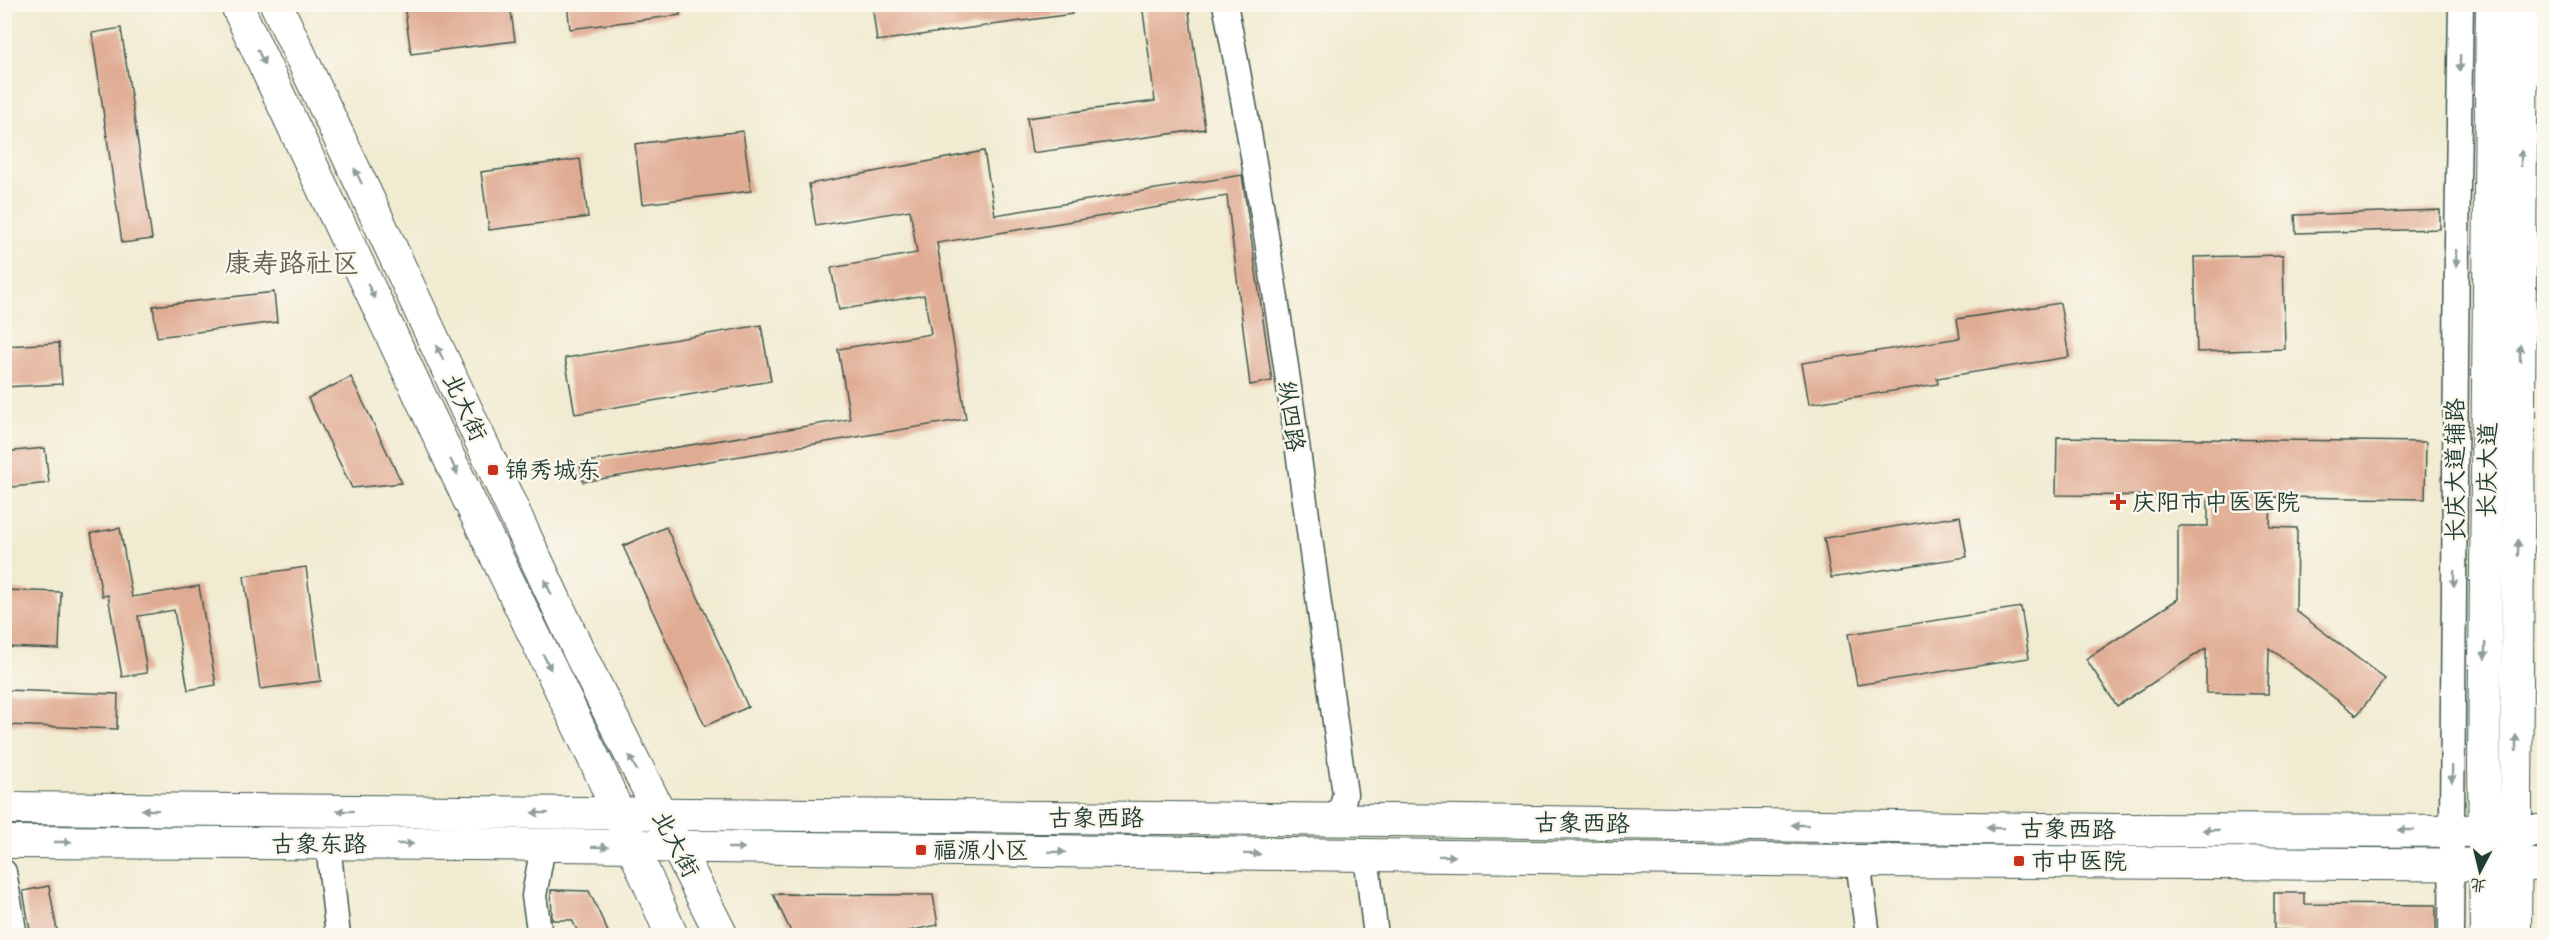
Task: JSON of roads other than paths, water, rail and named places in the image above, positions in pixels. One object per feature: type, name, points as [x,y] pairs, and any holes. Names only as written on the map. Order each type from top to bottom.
[{"type":"main road","name":"北大街","points":[[236,4],[619,814],[672,936]]},
{"type":"main road","name":"北大街","points":[[276,4],[366,192],[541,573],[722,936]]},
{"type":"main road","name":"长庆大道","points":[[2486,936],[2492,4]]},
{"type":"main road","name":"长庆大道","points":[[2516,936],[2530,865],[2522,4]]},
{"type":"main road","name":"古象东路","points":[[4,808],[619,814]]},
{"type":"main road","name":"古象西路","points":[[619,814],[1375,820],[2117,830],[2530,831]]},
{"type":"main road","name":"古象东路","points":[[4,842],[633,848]]},
{"type":"main road","name":"古象西路","points":[[633,848],[1858,861],[2530,865]]},
{"type":"street","name":"纵四路","points":[[1225,4],[1268,252],[1345,794],[1341,810],[1326,820]]},
{"type":"street","name":"纵四路","points":[[1236,4],[1279,249],[1356,795],[1362,809],[1375,820]]},
{"type":"street","name":"长庆大道辅路","points":[[2451,936],[2456,255],[2461,4]]},
{"type":"street","points":[[328,844],[338,936]]},
{"type":"street","points":[[540,936],[534,896],[543,846]]},
{"type":"street","points":[[1366,855],[1376,936]]},
{"type":"street","points":[[1858,861],[1868,936]]},
{"type":"street","points":[[4,872],[15,936]]},
{"type":"place","name":"锦秀城东","points":[[493,470]]},
{"type":"place","name":"庆阳市中医医院","points":[[2118,502]]},
{"type":"place","name":"福源小区","points":[[921,850]]},
{"type":"place","name":"市中医院","points":[[2019,861]]},
{"type":"district","name":"康寿路社区","points":[[292,263]]}]
